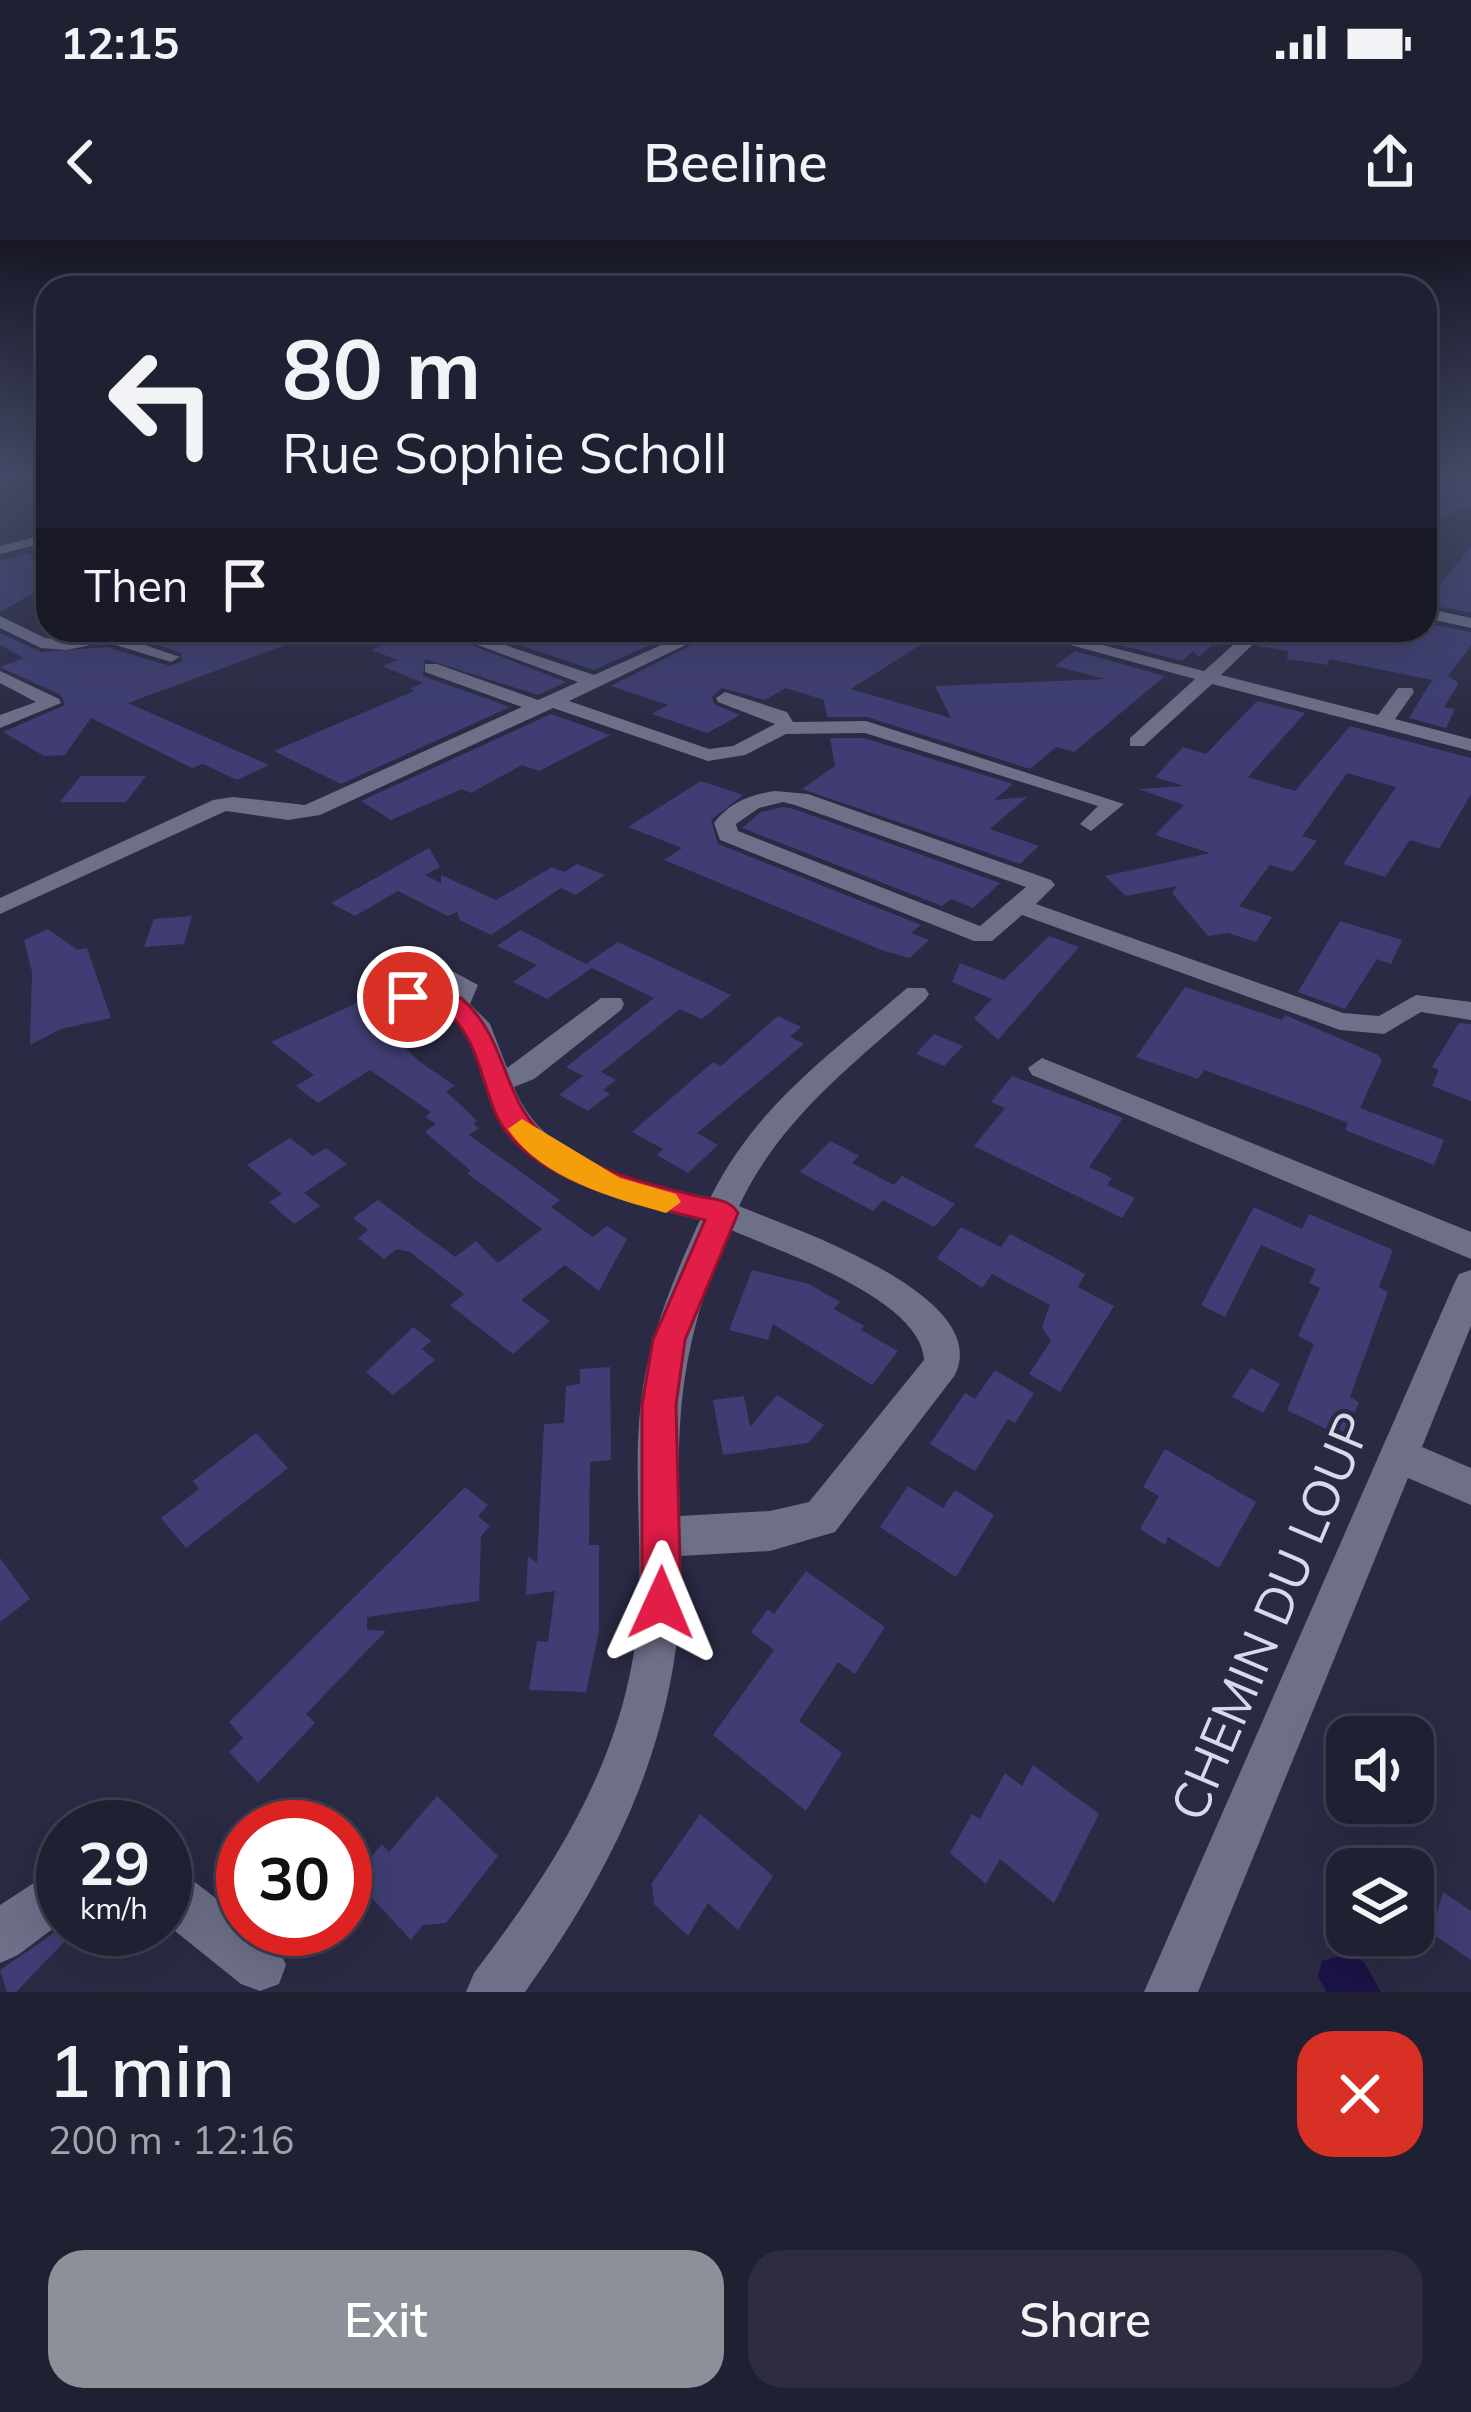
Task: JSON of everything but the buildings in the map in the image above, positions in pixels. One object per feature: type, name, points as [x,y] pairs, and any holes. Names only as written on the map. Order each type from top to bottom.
[{"type":"street","points":[[1437,616],[1471,623]]},
{"type":"street","points":[[0,621],[36,640]]},
{"type":"street","points":[[39,642],[83,642]]},
{"type":"street","points":[[120,642],[171,657]]},
{"type":"street","points":[[480,642],[595,682]]},
{"type":"street","points":[[0,907],[221,806],[243,803],[273,814],[299,815],[683,642]]},
{"type":"street","points":[[1079,642],[1216,672],[1471,745]]},
{"type":"street","points":[[1137,742],[1247,642]]},
{"type":"street","points":[[431,668],[708,755],[738,751],[786,727],[866,727],[1113,804],[1091,824]]},
{"type":"street","points":[[0,676],[52,703],[0,722]]},
{"type":"street","points":[[1383,722],[1405,692]]},
{"type":"street","points":[[724,698],[780,716],[786,727]]},
{"type":"street","points":[[800,799],[1043,885],[1019,905],[983,935],[734,839],[725,823],[752,802],[800,799]]},
{"type":"street","points":[[1019,905],[1340,1021],[1384,1025],[1416,1003],[1471,1011]]},
{"type":"street","points":[[493,1992],[573,1884],[618,1793],[650,1686],[661,1603],[659,1405],[669,1340],[752,1150],[790,1104],[916,994]]},
{"type":"street","points":[[453,1004],[476,1024],[511,1117],[538,1145],[611,1186],[723,1213],[849,1267],[913,1306],[940,1339],[942,1364],[821,1518],[770,1532],[662,1537]]},
{"type":"street","points":[[497,1082],[524,1072],[611,1004]]},
{"type":"street","points":[[1042,1068],[1471,1246]]},
{"type":"street","name":"CHEMIN DU LOUP","points":[[1171,1992],[1471,1284]]},
{"type":"street","points":[[1399,1454],[1471,1487]]},
{"type":"street","points":[[0,1937],[36,1910]]},
{"type":"street","points":[[192,1912],[260,1965]]},
{"type":"shaded area","points":[[1352,1956],[1364,1962],[1381,1992],[1327,1992],[1318,1977],[1322,1961]]},
{"type":"slow traffic","points":[[522,1129],[538,1145],[611,1186],[666,1202]]},
{"type":"route","points":[[408,997],[430,1009],[453,1004],[476,1024],[511,1117],[538,1145],[611,1186],[644,1198],[723,1213],[669,1340],[659,1405],[661,1603]]}]
